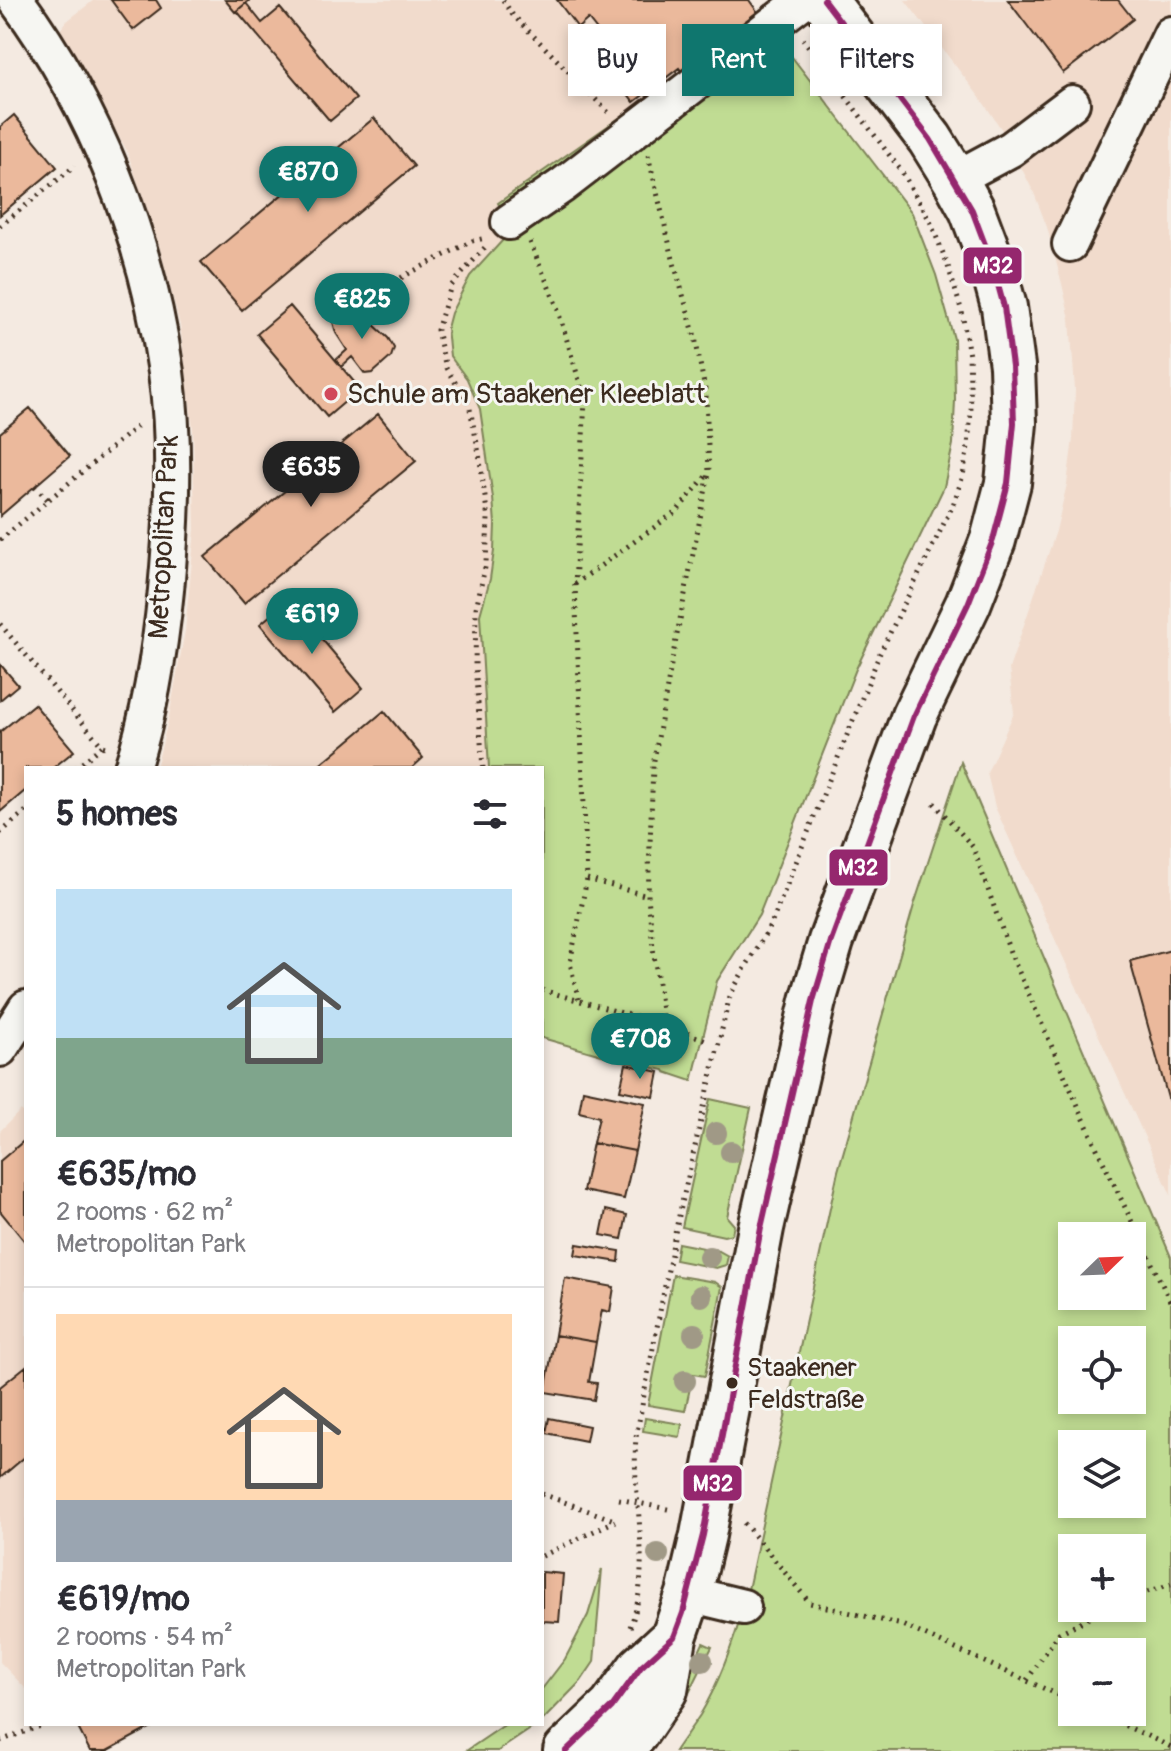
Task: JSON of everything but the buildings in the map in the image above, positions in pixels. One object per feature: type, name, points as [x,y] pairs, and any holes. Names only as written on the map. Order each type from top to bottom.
[{"type":"main road","points":[[620,1751],[665,1690],[674,1637],[689,1594],[703,1535],[761,1228],[813,1001],[831,941],[914,716],[968,604],[993,540],[1008,483],[1014,423],[1012,366],[1004,307],[972,210],[930,139],[804,5]]},
{"type":"main road","points":[[566,1751],[612,1707],[641,1667],[674,1637]]},
{"type":"street","name":"Metropolitan Park","points":[[16,0],[59,65],[101,145],[130,221],[155,311],[169,400],[172,495],[161,644],[134,762]]},
{"type":"street","points":[[514,219],[804,5]]},
{"type":"street","points":[[1070,244],[1171,34]]},
{"type":"street","points":[[955,179],[1011,149],[1072,103]]},
{"type":"street","points":[[0,1049],[24,1011]]},
{"type":"street","points":[[689,1594],[743,1607]]},
{"type":"path","points":[[503,0],[512,14],[647,154],[695,337],[706,395],[709,473],[653,766],[648,896],[664,1025]]},
{"type":"path","points":[[627,1634],[637,1611],[641,1565],[634,1463],[636,1437],[675,1233],[729,999],[741,972],[772,922],[880,653],[953,505],[963,476],[968,446],[971,411],[969,356],[962,312],[947,263],[930,221],[804,5]]},
{"type":"path","points":[[0,226],[101,145]]},
{"type":"path","points":[[514,219],[556,304],[585,400],[575,585],[587,879],[570,963],[579,1001]]},
{"type":"path","points":[[367,299],[472,241],[494,237],[451,286],[437,330],[446,368],[469,404],[488,519],[486,563],[476,608],[475,665],[483,766]]},
{"type":"path","points":[[0,540],[169,400]]},
{"type":"path","points":[[575,585],[677,511],[709,473]]},
{"type":"path","points":[[35,486],[48,500]]},
{"type":"path","points":[[0,624],[102,746],[134,762]]},
{"type":"path","points":[[78,766],[102,746]]},
{"type":"path","points":[[934,803],[973,847],[1017,967],[1099,1153],[1171,1303]]},
{"type":"path","points":[[0,833],[24,813]]},
{"type":"path","points":[[587,879],[648,896]]},
{"type":"path","points":[[544,991],[709,1041]]},
{"type":"path","points":[[544,1495],[615,1521],[544,1555]]},
{"type":"path","points":[[619,1499],[672,1510]]},
{"type":"path","points":[[744,1523],[810,1603],[902,1625],[1058,1694]]},
{"type":"path","points":[[1146,1592],[1171,1584]]},
{"type":"path","points":[[1027,1680],[1059,1633],[1081,1622]]},
{"type":"path","points":[[0,1741],[41,1726]]},
{"type":"path","points":[[1126,1726],[1171,1747]]},
{"type":"shaded area","name":"Schule am Staakener Kleeblatt","points":[[94,0],[749,0],[762,18],[753,24],[682,24],[682,74],[666,85],[666,24],[568,24],[568,96],[651,96],[498,203],[514,229],[470,276],[451,313],[447,341],[480,409],[493,498],[494,551],[480,615],[489,766],[157,766],[185,631],[195,530],[193,429],[180,325],[159,245],[127,151],[60,30]]},
{"type":"shaded area","points":[[905,0],[1171,0],[1171,1195],[995,807],[987,773],[1014,713],[1009,669],[1056,531],[1067,484],[1075,390],[1070,319],[1047,227],[1034,193],[1004,133],[942,48],[942,24],[923,24]]},
{"type":"shaded area","points":[[21,1110],[24,1114],[24,1687],[0,1662],[0,1131]]},
{"type":"green space","points":[[794,60],[810,80],[810,96],[822,96],[912,213],[936,275],[954,339],[953,444],[944,487],[856,669],[759,915],[717,981],[692,1081],[664,1070],[544,1039],[544,766],[489,766],[480,615],[494,551],[493,498],[480,409],[467,379],[450,356],[447,328],[451,313],[470,276],[513,229],[498,203],[651,96],[666,96],[666,85],[682,74],[682,96],[794,96]]},
{"type":"green space","points":[[961,762],[1171,1257],[1171,1751],[675,1751],[714,1688],[746,1599],[838,1171],[914,905]]},
{"type":"green space","points":[[710,1099],[751,1108],[727,1217],[734,1225],[732,1234],[724,1236],[682,1227]]},
{"type":"green space","points":[[678,1243],[719,1251],[728,1256],[726,1265],[716,1268],[675,1260]]},
{"type":"green space","points":[[673,1275],[715,1282],[722,1287],[705,1376],[693,1374],[685,1411],[648,1405]]},
{"type":"green space","points":[[645,1418],[682,1424],[680,1437],[643,1431]]},
{"type":"green space","points":[[602,1569],[594,1662],[581,1681],[544,1719],[544,1686],[565,1659],[588,1615]]},
{"type":"green space","points":[[703,1643],[712,1647],[682,1707],[651,1751],[640,1751],[678,1698]]},
{"type":"green space","points":[[503,1726],[535,1726],[498,1751],[466,1751]]},
{"type":"transit line","name":"M32","points":[[566,1751],[612,1707],[641,1667],[674,1637],[683,1613],[703,1535],[761,1228],[813,1001],[831,941],[914,716],[968,604],[993,540],[1008,483],[1014,423],[1012,366],[1004,307],[972,210],[930,139],[824,0]]},
{"type":"place","name":"Schule am Staakener Kleeblatt","points":[[331,394]]},
{"type":"place","name":"Staakener Feldstraße","points":[[732,1383]]}]
